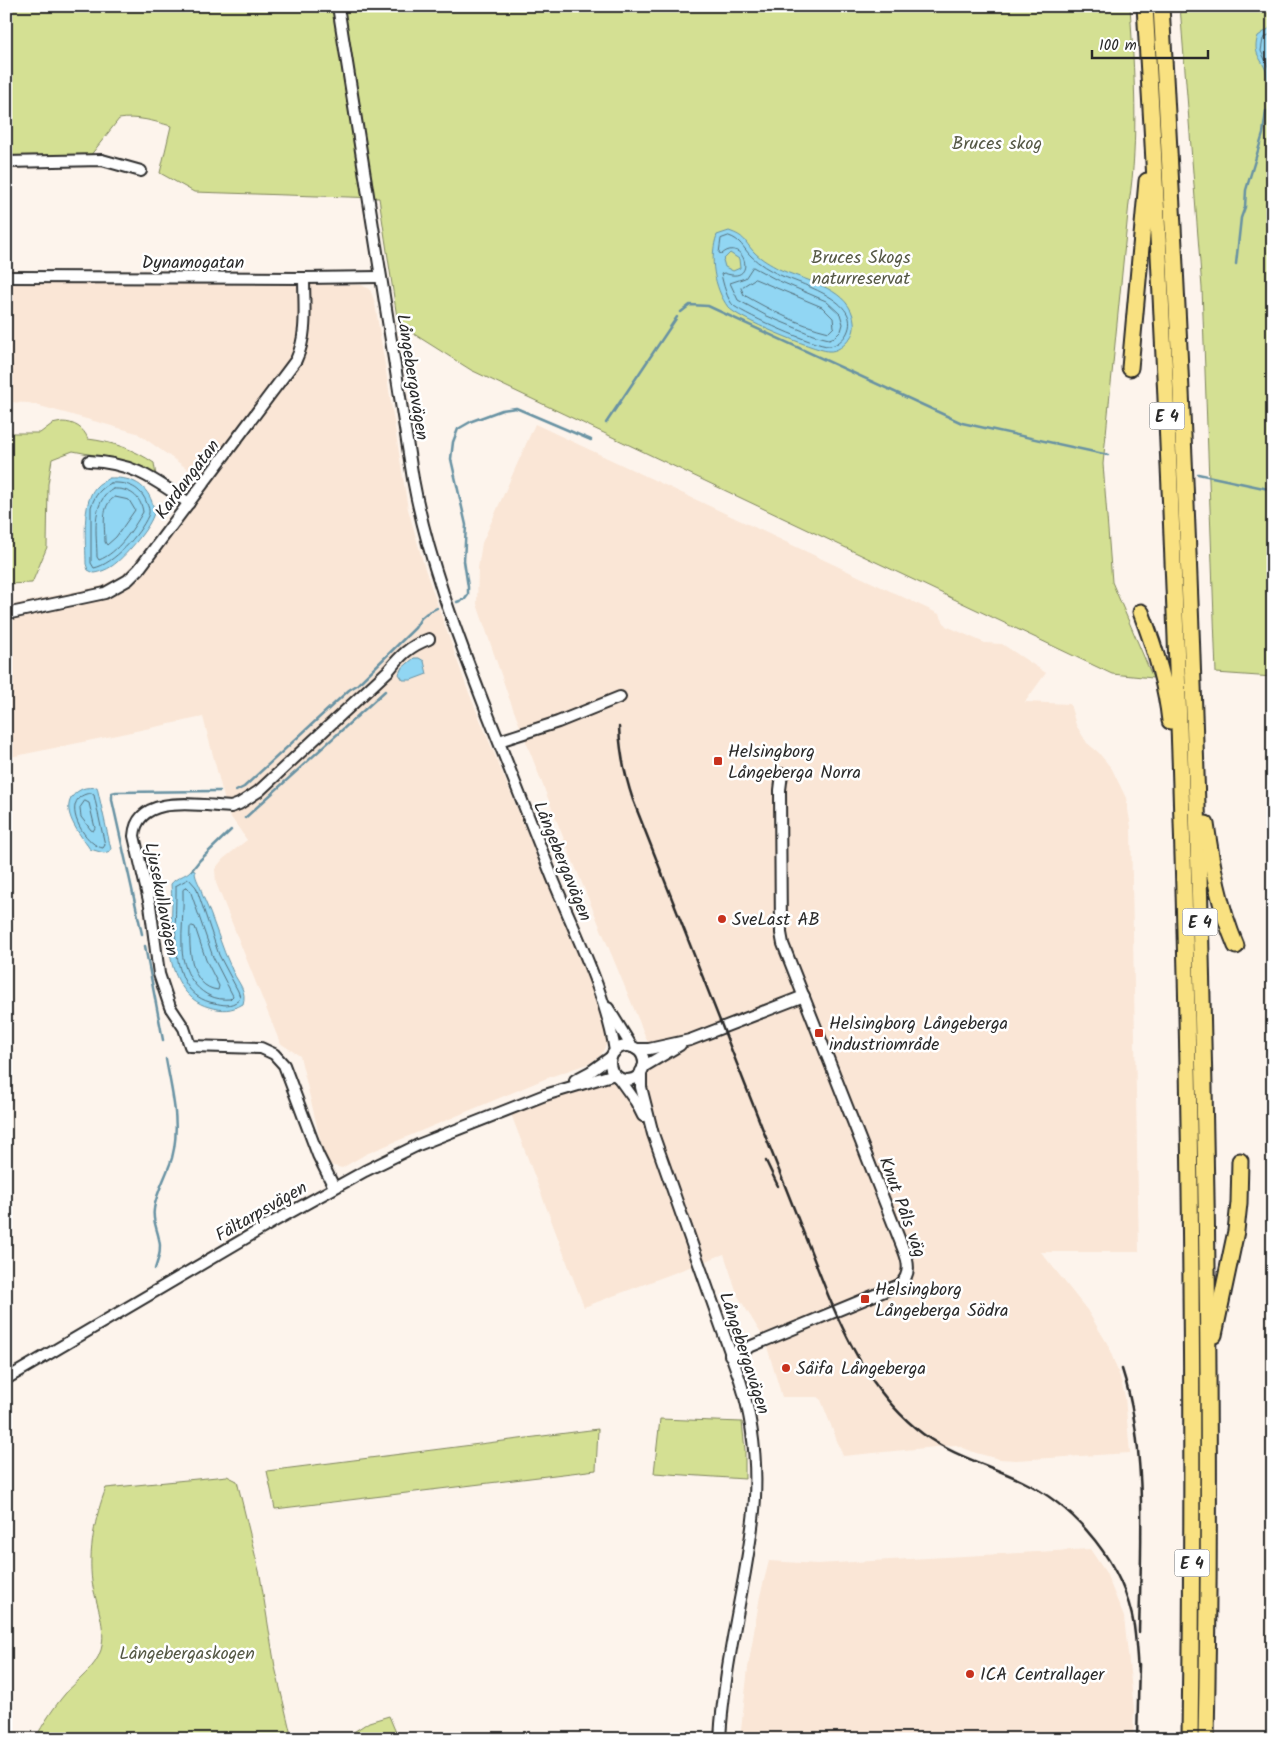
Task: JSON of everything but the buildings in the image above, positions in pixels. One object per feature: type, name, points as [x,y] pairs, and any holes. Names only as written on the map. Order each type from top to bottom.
[{"type":"highway","name":"E 4","points":[[1145,6],[1169,462],[1182,826],[1192,1324],[1190,1739]]},
{"type":"highway","name":"E 4","points":[[1161,6],[1181,373],[1195,736],[1204,1089],[1208,1363],[1209,1508],[1206,1739]]},
{"type":"highway","points":[[1130,368],[1152,120]]},
{"type":"highway","points":[[1142,612],[1156,651],[1168,706],[1182,826]]},
{"type":"highway","points":[[1195,736],[1212,866],[1221,906],[1236,946]]},
{"type":"highway","points":[[1208,1363],[1236,1231],[1240,1161]]},
{"type":"street","name":"Långebergavägen","points":[[338,6],[413,479],[425,538],[442,591],[499,741],[599,992],[613,1038],[613,1054]]},
{"type":"street","points":[[6,162],[102,160],[141,170]]},
{"type":"street","name":"Dynamogatan","points":[[6,277],[380,277]]},
{"type":"street","name":"Kardangatan","points":[[6,614],[105,593],[128,580],[150,556],[296,360],[304,333],[304,278]]},
{"type":"street","points":[[89,461],[122,465],[148,476],[189,503]]},
{"type":"street","name":"Ljusekullavägen","points":[[334,1187],[309,1132],[286,1070],[277,1056],[270,1051],[257,1048],[190,1046],[184,1028],[170,1007],[159,974],[150,906],[134,836],[134,827],[145,814],[160,806],[231,807],[239,804],[259,790],[280,771],[388,671],[399,657],[415,644],[430,639]]},
{"type":"street","points":[[499,741],[558,722],[620,697]]},
{"type":"street","name":"Knut Påls väg","points":[[730,1354],[898,1286],[904,1282],[908,1272],[906,1256],[783,944],[781,933],[780,790],[782,774]]},
{"type":"street","name":"Långebergavägen","points":[[599,992],[634,1048]]},
{"type":"street","points":[[690,1040],[642,1069],[631,1079],[616,1076],[610,1064],[613,1054],[625,1046],[649,1049],[690,1040],[804,996]]},
{"type":"street","points":[[634,1048],[643,1059],[642,1069]]},
{"type":"street","name":"Fältarpsvägen","points":[[6,1379],[334,1187],[418,1145],[544,1095],[590,1072],[613,1054]]},
{"type":"street","name":"Långebergavägen","points":[[642,1069],[641,1087],[653,1134],[745,1396],[752,1426],[756,1470],[753,1527],[727,1671],[720,1739]]},
{"type":"street","name":"Långebergavägen","points":[[616,1076],[636,1102],[653,1134]]},
{"type":"street","name":"Fältarpsvägen","points":[[544,1095],[616,1076]]},
{"type":"shaded area","points":[[6,283],[361,285],[370,289],[375,303],[408,509],[425,569],[467,688],[601,1010],[608,1041],[601,1055],[590,1063],[547,1078],[366,1154],[342,1168],[330,1165],[324,1155],[300,1056],[280,1043],[216,883],[215,869],[223,859],[247,840],[228,813],[203,717],[6,758],[6,606],[101,586],[121,576],[136,562],[199,477],[137,433],[29,403],[6,402]]},
{"type":"shaded area","points":[[535,424],[939,614],[946,626],[985,643],[1002,644],[1046,673],[1025,702],[1070,704],[1076,725],[1087,743],[1098,752],[1112,769],[1126,798],[1131,827],[1139,1252],[1041,1252],[1087,1310],[1107,1343],[1120,1377],[1125,1397],[1130,1453],[1016,1460],[999,1459],[956,1445],[843,1456],[821,1400],[817,1397],[782,1397],[765,1340],[738,1296],[724,1254],[584,1307],[511,1114],[607,1081],[634,1086],[638,1084],[652,1066],[653,1055],[565,842],[509,698],[477,604],[478,568],[482,543]]},
{"type":"shaded area","points":[[1090,1549],[1106,1573],[1124,1617],[1134,1709],[1133,1739],[740,1739],[748,1668],[760,1596],[769,1561],[817,1564]]},
{"type":"green space","name":"Bruces Skogs naturreservat","points":[[6,6],[1130,6],[1135,105],[1134,154],[1103,464],[1112,582],[1153,678],[1112,674],[471,370],[398,324],[379,198],[194,192],[160,173],[171,126],[138,119],[119,119],[90,156],[6,159]]},
{"type":"green space","points":[[1180,6],[1273,6],[1273,677],[1216,673],[1202,288]]},
{"type":"green space","points":[[62,422],[78,426],[88,439],[122,447],[146,458],[154,463],[156,476],[120,460],[73,451],[52,459],[48,484],[47,547],[32,583],[6,584],[6,433],[40,433],[52,424]]},
{"type":"green space","points":[[660,1419],[742,1422],[745,1450],[745,1479],[654,1473]]},
{"type":"green space","points":[[598,1429],[596,1470],[275,1509],[267,1471]]},
{"type":"green space","name":"Långebergaskogen","points":[[227,1476],[237,1481],[260,1575],[275,1667],[292,1739],[35,1739],[57,1704],[95,1663],[101,1650],[103,1633],[92,1582],[91,1558],[96,1522],[106,1488]]},
{"type":"green space","points":[[389,1716],[397,1735],[391,1739],[343,1739],[369,1722]]},
{"type":"water","points":[[1273,22],[1273,80],[1268,83],[1266,71],[1258,55],[1256,42],[1258,36],[1270,28]]},
{"type":"water","points":[[729,231],[739,235],[757,255],[769,264],[822,286],[841,298],[849,306],[854,319],[854,330],[848,341],[835,350],[820,349],[776,333],[734,312],[723,299],[716,282],[713,253],[717,235]],"holes":[[[730,253],[739,259],[740,268],[733,271],[725,267],[723,260]]]},
{"type":"water","points":[[109,478],[129,480],[140,485],[149,495],[154,514],[141,536],[123,557],[103,571],[94,573],[88,570],[86,564],[86,513],[91,494],[97,486]]},
{"type":"water","points":[[414,658],[424,661],[427,674],[411,680],[403,680],[399,674],[401,669]]},
{"type":"water","points":[[97,787],[111,849],[104,853],[90,849],[75,827],[69,810],[69,802],[74,795],[84,788]]},
{"type":"water","points":[[191,870],[195,871],[225,953],[243,991],[243,1004],[234,1008],[226,1010],[200,1004],[186,992],[176,977],[173,968],[170,950],[171,884]]},
{"type":"waterway","points":[[1236,264],[1246,190],[1263,134],[1266,111]]},
{"type":"waterway","points":[[681,312],[690,305],[708,306],[962,423],[1108,455]]},
{"type":"waterway","points":[[606,423],[677,317]]},
{"type":"waterway","points":[[457,602],[465,599],[468,595],[464,561],[466,525],[451,459],[453,442],[458,429],[472,421],[502,410],[516,408],[591,440]]},
{"type":"waterway","points":[[1198,474],[1273,490]]},
{"type":"waterway","points":[[236,791],[244,787],[349,690],[357,685],[415,628],[421,618],[437,608]]},
{"type":"waterway","points":[[245,818],[385,691]]},
{"type":"waterway","points":[[142,934],[112,793],[220,791]]},
{"type":"waterway","points":[[192,870],[231,830]]},
{"type":"waterway","points":[[145,946],[163,1040]]},
{"type":"waterway","points":[[155,1269],[160,1243],[154,1220],[154,1209],[172,1158],[176,1133],[175,1108],[166,1059]]},
{"type":"railway","points":[[619,727],[623,764],[633,800],[828,1295],[856,1353],[866,1371],[892,1405],[923,1434],[946,1448],[1010,1475],[1042,1492],[1062,1506],[1095,1541],[1109,1560],[1129,1603],[1134,1626],[1138,1672]]},
{"type":"railway","points":[[766,1161],[778,1186]]},
{"type":"railway","points":[[1122,1369],[1136,1432],[1139,1465],[1141,1499],[1139,1632]]},
{"type":"railway","points":[[1137,1739],[1139,1665]]},
{"type":"place","name":"Helsingborg Långeberga Norra","points":[[718,761]]},
{"type":"place","name":"SveLast AB","points":[[722,919]]},
{"type":"place","name":"Helsingborg Långeberga industriområde","points":[[819,1033]]},
{"type":"place","name":"Helsingborg Långeberga Södra","points":[[865,1299]]},
{"type":"place","name":"Såifa Långeberga","points":[[786,1368]]},
{"type":"place","name":"ICA Centrallager","points":[[970,1674]]},
{"type":"park label","name":"Bruces skog","points":[[997,143]]}]
